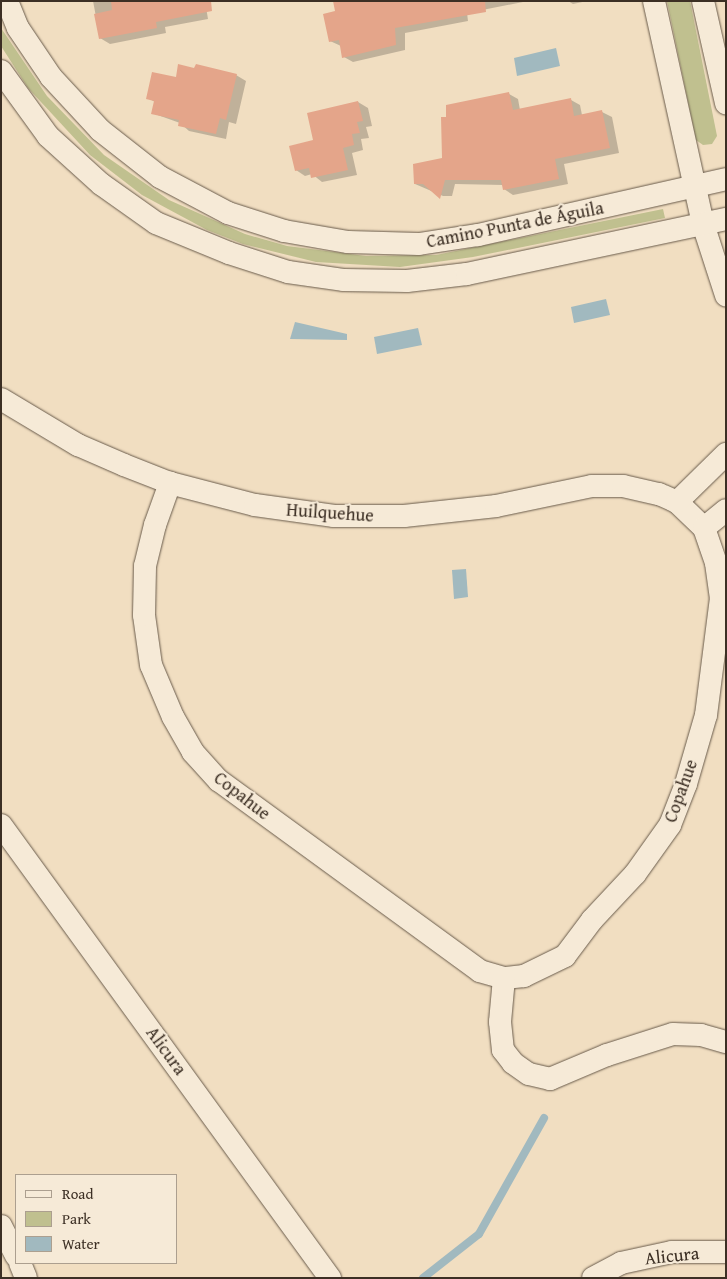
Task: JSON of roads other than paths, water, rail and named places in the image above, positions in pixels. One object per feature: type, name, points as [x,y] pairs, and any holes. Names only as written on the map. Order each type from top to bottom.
[{"type":"street","name":"Camino Punta de Águila","points":[[6,1],[18,28],[50,77],[100,130],[160,177],[228,213],[284,231],[348,242],[419,244],[478,235],[726,179]]},
{"type":"street","points":[[654,1],[703,224],[726,295]]},
{"type":"street","points":[[703,1],[726,104]]},
{"type":"street","name":"Camino Punta de Águila","points":[[1,71],[48,136],[101,184],[156,223],[192,238],[288,272],[344,280],[380,280],[467,274],[726,219]]},
{"type":"street","name":"Huilquehue","points":[[1,399],[78,444],[170,483],[256,505],[334,516],[450,513],[607,485],[640,488],[677,502],[704,528]]},
{"type":"street","points":[[677,502],[726,454]]},
{"type":"street","name":"Copahue","points":[[170,483],[155,525],[145,566],[144,615],[151,665],[173,717],[193,752],[219,782],[454,955],[480,972],[504,978],[524,976],[565,956],[592,920],[635,874],[670,825],[686,784],[706,714],[715,660],[721,598],[716,563],[704,528]]},
{"type":"street","points":[[704,528],[726,510]]},
{"type":"street","name":"Alicura","points":[[1,824],[330,1278]]},
{"type":"street","points":[[504,978],[500,1022],[503,1050],[513,1063],[529,1074],[550,1079],[607,1055],[673,1034],[701,1035],[726,1042]]},
{"type":"street","points":[[1,1226],[15,1253]]},
{"type":"street","name":"Alicura","points":[[593,1278],[621,1263],[672,1252],[726,1252]]},
{"type":"street","points":[[20,1264],[26,1278]]},
{"type":"water","points":[[556,48],[560,66],[517,76],[514,58]]},
{"type":"water","points":[[606,299],[610,315],[574,323],[571,307]]},
{"type":"water","points":[[295,322],[347,334],[347,340],[290,339]]},
{"type":"water","points":[[418,328],[422,345],[377,354],[374,337]]},
{"type":"water","points":[[466,569],[468,597],[454,599],[452,570]]},
{"type":"waterway","points":[[423,1278],[479,1234],[544,1118]]}]
